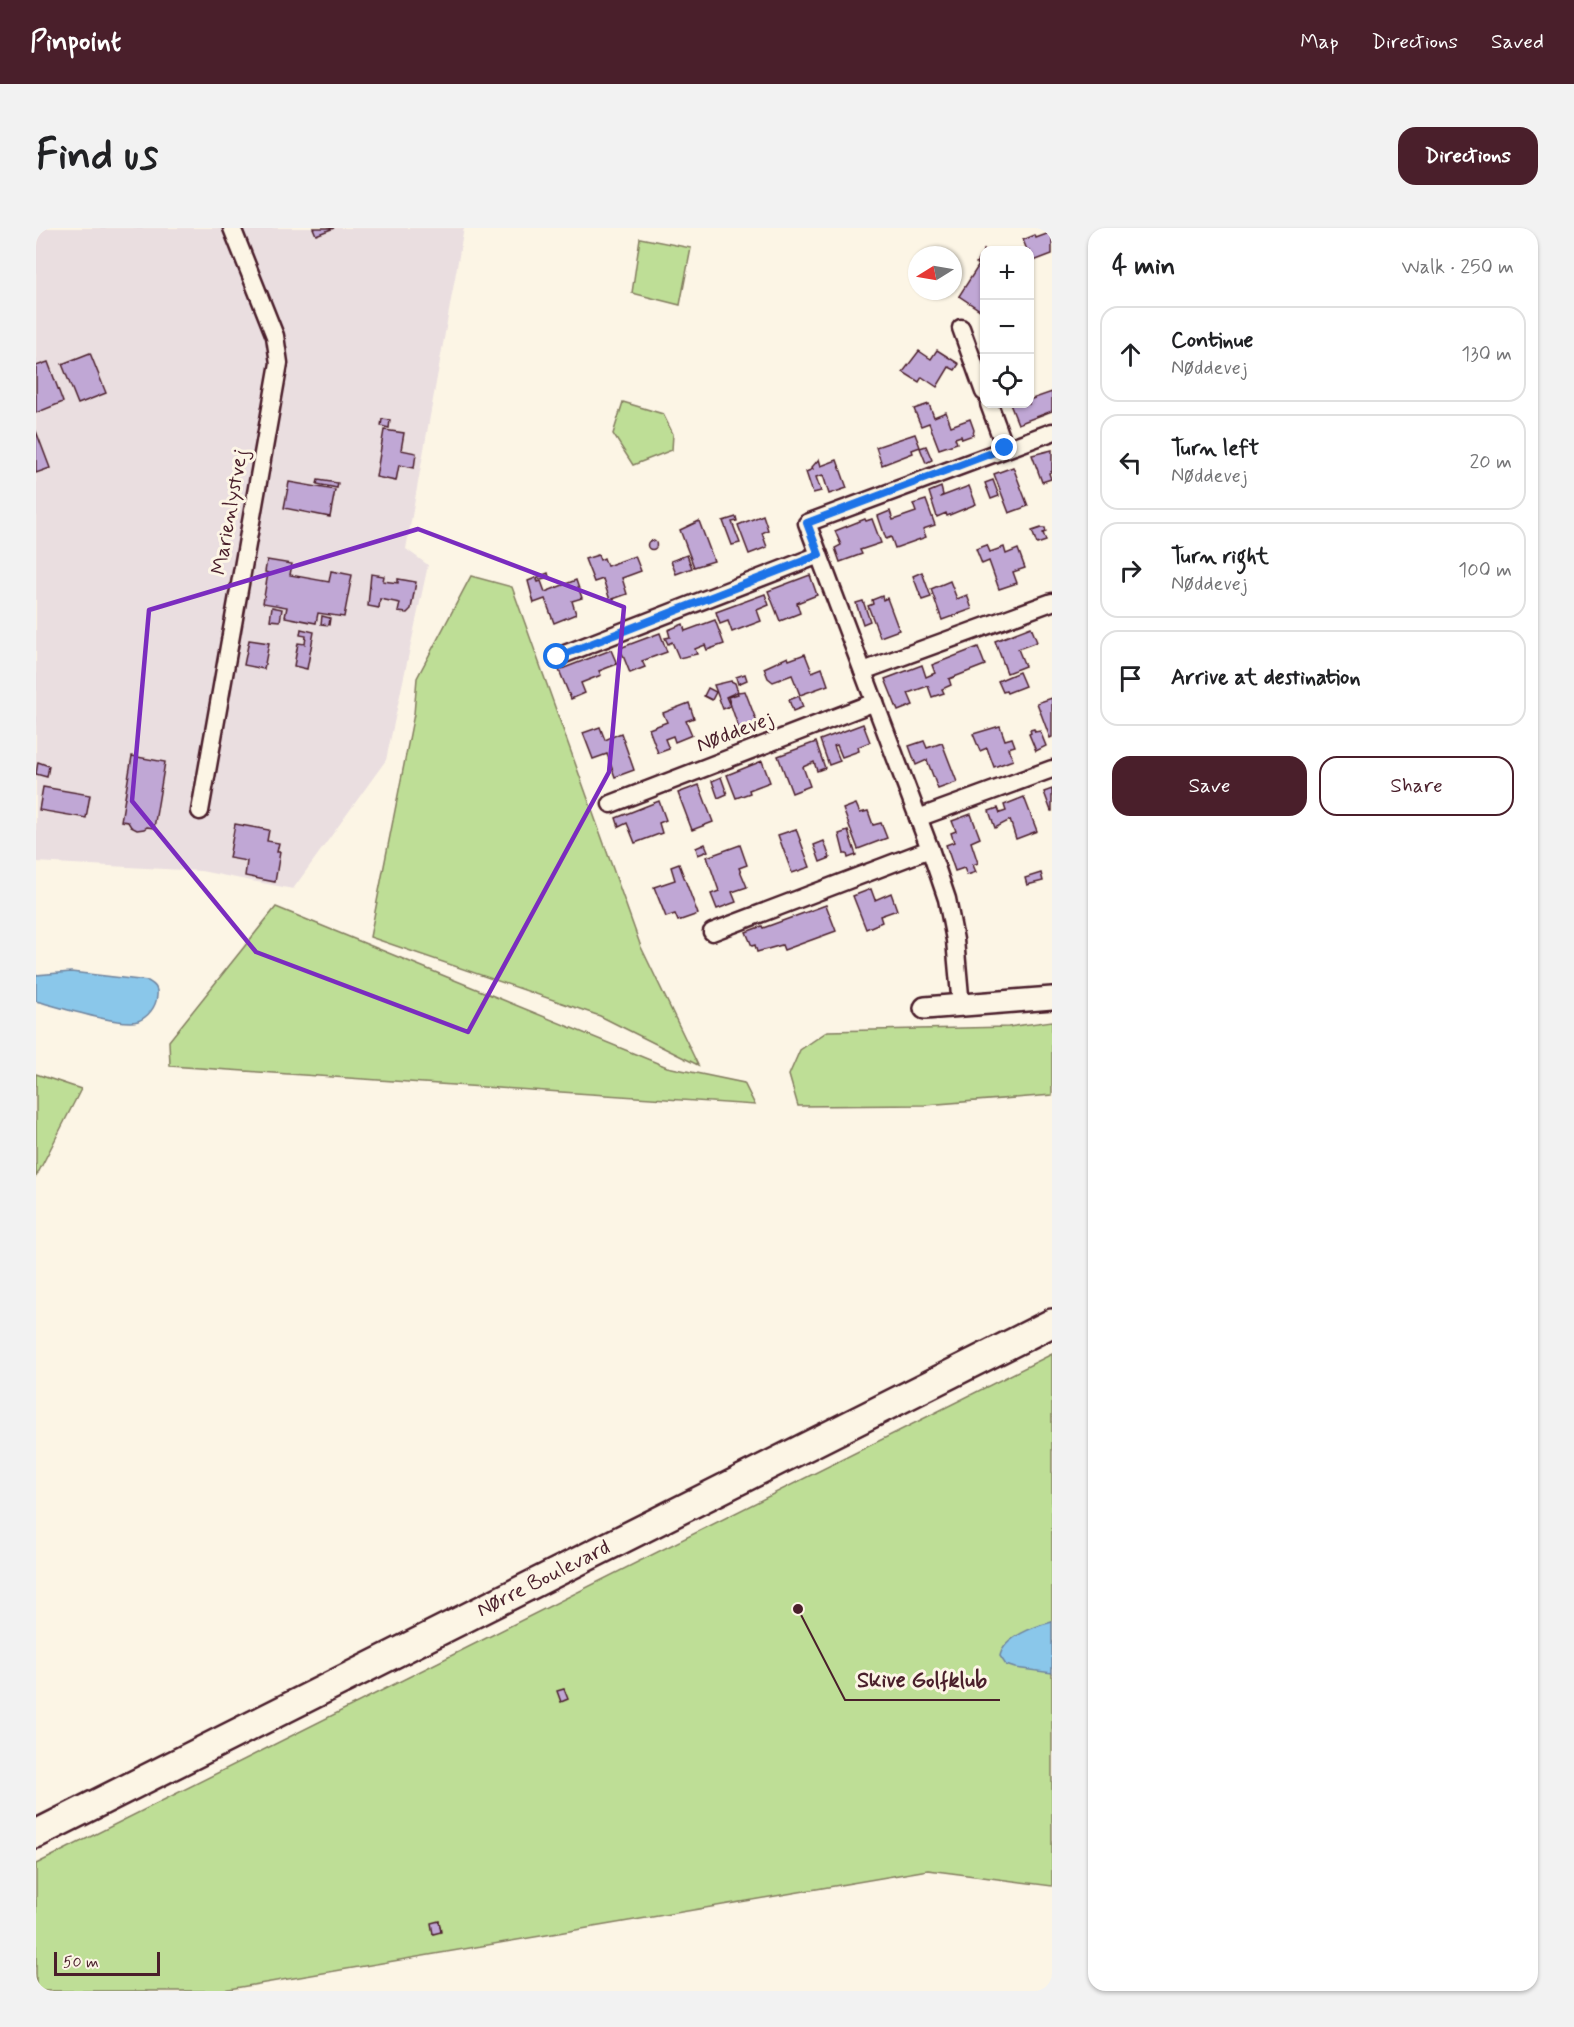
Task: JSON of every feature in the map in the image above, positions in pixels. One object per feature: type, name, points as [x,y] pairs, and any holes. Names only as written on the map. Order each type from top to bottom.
[{"type":"highway","name":"Nørre Boulevard","points":[[36,1834],[1052,1323]]},
{"type":"street","name":"Marienlystvej","points":[[200,811],[279,363],[275,336],[232,228]]},
{"type":"street","points":[[961,328],[980,381]]},
{"type":"street","points":[[990,408],[1005,448]]},
{"type":"street","points":[[961,1006],[955,940],[947,899],[807,523],[1052,432]]},
{"type":"street","points":[[557,657],[819,555]]},
{"type":"street","points":[[863,671],[1052,602]]},
{"type":"street","name":"Nøddevej","points":[[611,804],[875,702]]},
{"type":"street","points":[[918,818],[1052,768]]},
{"type":"street","points":[[712,932],[930,849]]},
{"type":"street","points":[[925,1008],[1052,998]]},
{"type":"highlighted area","points":[[418,529],[624,607],[609,772],[468,1032],[256,952],[132,801],[149,610]]},
{"type":"shaded area","points":[[36,228],[464,228],[406,549],[428,565],[386,760],[293,889],[201,871],[36,862]]},
{"type":"green space","points":[[640,238],[691,248],[680,305],[632,293]]},
{"type":"green space","points":[[623,402],[663,414],[673,434],[672,450],[633,465],[613,434]]},
{"type":"green space","points":[[471,576],[512,587],[641,947],[698,1065],[600,1016],[370,937],[414,714],[417,678]]},
{"type":"green space","points":[[276,907],[667,1067],[744,1083],[755,1105],[170,1066],[169,1041]]},
{"type":"green space","points":[[1052,1021],[1052,1095],[925,1105],[798,1106],[789,1075],[800,1050],[828,1031],[1008,1027]]},
{"type":"green space","points":[[36,1074],[81,1089],[36,1177]]},
{"type":"green space","points":[[1052,1354],[1052,1886],[928,1870],[217,1991],[36,1991],[36,1864]]},
{"type":"water","points":[[71,972],[148,981],[156,989],[155,1004],[145,1017],[130,1022],[104,1019],[36,1001],[36,975]]},
{"type":"water","points":[[1052,1622],[1052,1673],[1006,1665],[1000,1656],[1007,1643],[1021,1633]]},
{"type":"building","points":[[313,228],[334,228],[316,235]]},
{"type":"building","points":[[1052,232],[1052,254],[1034,261],[1034,246],[1025,246],[1023,240],[1035,235],[1036,238]]},
{"type":"building","points":[[980,256],[980,310],[962,298],[962,291],[979,265],[976,263]]},
{"type":"building","points":[[937,350],[959,364],[955,370],[949,367],[937,387],[922,377],[919,382],[903,372],[919,351],[931,359]]},
{"type":"building","points":[[90,353],[106,393],[78,404],[62,364]]},
{"type":"building","points":[[48,362],[63,402],[36,413],[36,366]]},
{"type":"building","points":[[1052,392],[1052,411],[1018,424],[1012,408],[1034,408],[1034,398]]},
{"type":"building","points":[[929,404],[934,417],[946,412],[951,426],[970,419],[974,430],[973,435],[962,439],[961,436],[955,438],[957,443],[939,449],[929,423],[921,426],[914,409]]},
{"type":"building","points":[[382,419],[390,420],[389,428],[381,426]]},
{"type":"building","points":[[384,430],[404,433],[401,450],[416,453],[414,468],[399,465],[396,481],[376,477]]},
{"type":"building","points":[[36,431],[50,468],[36,473]]},
{"type":"building","points":[[915,434],[920,447],[912,450],[913,453],[882,465],[876,447]]},
{"type":"building","points":[[926,446],[932,460],[926,463],[920,448]]},
{"type":"building","points":[[1052,450],[1052,471],[1049,473],[1051,479],[1042,482],[1032,455]]},
{"type":"building","points":[[819,459],[821,466],[837,460],[847,488],[829,494],[823,475],[816,477],[821,491],[813,493],[806,472],[813,469],[812,467]]},
{"type":"building","points":[[1013,467],[1028,506],[1009,513],[994,474]]},
{"type":"building","points":[[318,480],[338,483],[337,488],[317,484]]},
{"type":"building","points":[[993,480],[999,496],[991,499],[985,483]]},
{"type":"building","points":[[289,482],[335,490],[330,517],[284,508]]},
{"type":"building","points":[[969,486],[976,504],[947,516],[946,513],[937,517],[929,492],[941,487],[943,495],[940,497]]},
{"type":"building","points":[[926,500],[935,525],[923,529],[926,537],[895,548],[891,537],[886,539],[878,516],[890,511],[893,520],[916,512],[913,504]]},
{"type":"building","points":[[763,515],[768,530],[762,533],[767,547],[749,554],[738,525]]},
{"type":"building","points":[[736,517],[737,521],[732,522],[740,543],[732,545],[723,521]]},
{"type":"building","points":[[865,519],[866,521],[872,519],[881,543],[860,550],[862,554],[840,562],[835,548],[841,545],[835,531]]},
{"type":"building","points":[[699,521],[714,561],[694,567],[680,530]]},
{"type":"building","points":[[1045,528],[1046,532],[1043,533],[1046,541],[1037,544],[1032,531]]},
{"type":"building","points":[[652,540],[657,545],[652,550],[647,545]]},
{"type":"building","points":[[987,545],[990,552],[1004,547],[1006,554],[1018,549],[1025,568],[1013,572],[1017,583],[999,589],[989,561],[982,564],[976,549]]},
{"type":"building","points":[[598,555],[600,560],[604,558],[607,566],[635,556],[641,571],[622,578],[627,594],[610,600],[603,579],[594,582],[585,559]]},
{"type":"building","points":[[687,555],[692,568],[676,574],[671,561]]},
{"type":"building","points":[[267,560],[292,564],[290,575],[329,582],[331,571],[352,575],[344,617],[318,613],[316,623],[285,617],[287,607],[263,603],[268,573],[265,572]]},
{"type":"building","points":[[922,572],[931,597],[922,600],[913,576]]},
{"type":"building","points":[[548,573],[549,577],[537,580],[541,581],[545,592],[576,580],[582,598],[572,601],[576,614],[554,623],[545,599],[534,603],[528,581]]},
{"type":"building","points":[[371,574],[384,576],[383,581],[398,583],[398,579],[416,582],[411,609],[407,613],[398,612],[400,603],[380,599],[379,608],[368,606]]},
{"type":"building","points":[[810,575],[817,595],[797,603],[800,613],[780,621],[768,591]]},
{"type":"building","points":[[950,581],[957,599],[967,595],[972,609],[942,620],[931,589]]},
{"type":"building","points":[[765,594],[769,605],[757,610],[761,621],[732,632],[728,621],[720,624],[716,612]]},
{"type":"building","points":[[882,596],[883,600],[887,598],[899,630],[880,637],[868,606],[873,604],[872,600]]},
{"type":"building","points":[[863,601],[870,621],[863,624],[856,603]]},
{"type":"building","points":[[272,607],[282,609],[280,621],[270,620]]},
{"type":"building","points":[[322,616],[330,618],[329,625],[321,624]]},
{"type":"building","points":[[715,620],[724,644],[707,650],[705,645],[695,649],[697,654],[679,658],[672,642],[668,644],[665,638],[670,637],[668,630],[683,624],[685,631]]},
{"type":"building","points":[[1031,627],[1037,642],[1018,649],[1025,666],[1007,673],[995,641]]},
{"type":"building","points":[[301,629],[314,632],[307,669],[294,666],[298,643],[305,644],[306,636],[300,635]]},
{"type":"building","points":[[660,633],[667,652],[642,661],[645,667],[630,673],[620,648]]},
{"type":"building","points":[[249,640],[269,643],[264,669],[244,665]]},
{"type":"building","points":[[978,647],[985,665],[949,679],[951,685],[942,689],[944,693],[932,697],[928,686],[908,693],[913,705],[898,711],[885,679],[922,665],[926,677],[935,673],[932,665]]},
{"type":"building","points":[[611,650],[617,664],[599,671],[601,675],[581,683],[585,693],[571,699],[559,670]]},
{"type":"building","points":[[805,654],[812,672],[822,668],[828,685],[800,695],[792,675],[773,682],[768,678],[764,668],[788,657],[789,660]]},
{"type":"building","points":[[1019,672],[1025,686],[1007,693],[1003,692],[998,681]]},
{"type":"building","points":[[745,674],[747,680],[738,684],[736,677]]},
{"type":"building","points":[[731,681],[735,683],[738,692],[745,691],[758,725],[740,732],[728,697],[738,694],[737,692],[726,697],[730,706],[723,709],[714,685]]},
{"type":"building","points":[[708,688],[716,692],[712,700],[704,696]]},
{"type":"building","points":[[799,696],[803,707],[793,711],[789,700]]},
{"type":"building","points":[[1052,698],[1052,737],[1050,738],[1037,703]]},
{"type":"building","points":[[689,703],[694,718],[686,721],[692,735],[675,742],[673,736],[665,739],[669,749],[658,753],[649,729],[667,722],[663,713]]},
{"type":"building","points":[[863,724],[870,742],[858,747],[859,751],[842,757],[837,745],[834,746],[840,761],[829,765],[820,740]]},
{"type":"building","points":[[1000,726],[1005,740],[1012,738],[1015,746],[1008,748],[1013,760],[994,767],[987,748],[980,751],[973,734]]},
{"type":"building","points":[[600,727],[605,740],[621,733],[634,770],[615,777],[607,754],[593,759],[583,733]]},
{"type":"building","points":[[1034,729],[1035,732],[1040,731],[1046,746],[1036,751],[1029,734],[1030,730]]},
{"type":"building","points":[[924,741],[927,748],[942,743],[957,782],[938,789],[927,760],[916,765],[909,746]]},
{"type":"building","points":[[816,742],[825,768],[817,771],[814,762],[803,767],[810,786],[792,793],[778,756]]},
{"type":"building","points":[[132,756],[165,762],[154,828],[147,827],[137,830],[128,822],[121,821]]},
{"type":"building","points":[[762,761],[770,782],[736,798],[727,775]]},
{"type":"building","points":[[38,762],[49,766],[47,777],[36,774]]},
{"type":"building","points":[[721,777],[727,794],[718,798],[712,781]]},
{"type":"building","points":[[699,785],[713,822],[692,830],[678,793]]},
{"type":"building","points":[[43,787],[90,795],[86,818],[39,810]]},
{"type":"building","points":[[1052,789],[1052,811],[1051,811],[1044,792]]},
{"type":"building","points":[[1024,797],[1037,831],[1016,839],[1010,820],[995,828],[989,811],[998,808],[1000,813],[1006,811],[1004,805]]},
{"type":"building","points":[[659,801],[666,820],[659,823],[662,833],[635,843],[627,823],[619,827],[616,818]]},
{"type":"building","points":[[856,804],[860,813],[868,811],[873,825],[881,823],[887,838],[858,849],[843,809]]},
{"type":"building","points":[[971,814],[980,838],[971,842],[978,863],[973,865],[976,872],[967,875],[964,868],[955,871],[946,845],[954,842],[951,833],[956,831],[952,821]]},
{"type":"building","points":[[235,824],[269,830],[267,841],[279,843],[277,852],[280,852],[275,882],[245,876],[247,861],[229,858]]},
{"type":"building","points":[[796,829],[810,867],[792,873],[778,835]]},
{"type":"building","points":[[848,831],[856,855],[848,858],[847,854],[844,854],[839,834]]},
{"type":"building","points":[[824,841],[830,858],[820,862],[814,845]]},
{"type":"building","points":[[705,844],[708,851],[698,855],[696,848]]},
{"type":"building","points":[[740,845],[747,865],[739,868],[747,887],[732,892],[736,902],[717,909],[711,894],[719,891],[707,857]]},
{"type":"building","points":[[679,864],[698,914],[678,921],[675,914],[666,917],[654,887],[675,880],[671,867]]},
{"type":"building","points":[[1041,873],[1043,881],[1027,885],[1025,878]]},
{"type":"building","points":[[871,889],[875,900],[891,893],[897,910],[880,916],[882,922],[866,929],[853,896]]},
{"type":"building","points":[[826,905],[836,931],[784,950],[782,945],[757,952],[755,945],[752,946],[746,932]]},
{"type":"building","points":[[564,1689],[568,1699],[561,1702],[557,1691]]},
{"type":"building","points":[[439,1921],[441,1932],[433,1934],[431,1923]]},
{"type":"place","name":"Skive Golfklub","points":[[798,1609]]},
{"type":"route","points":[[557,657],[819,555],[807,523],[1005,448]]}]
